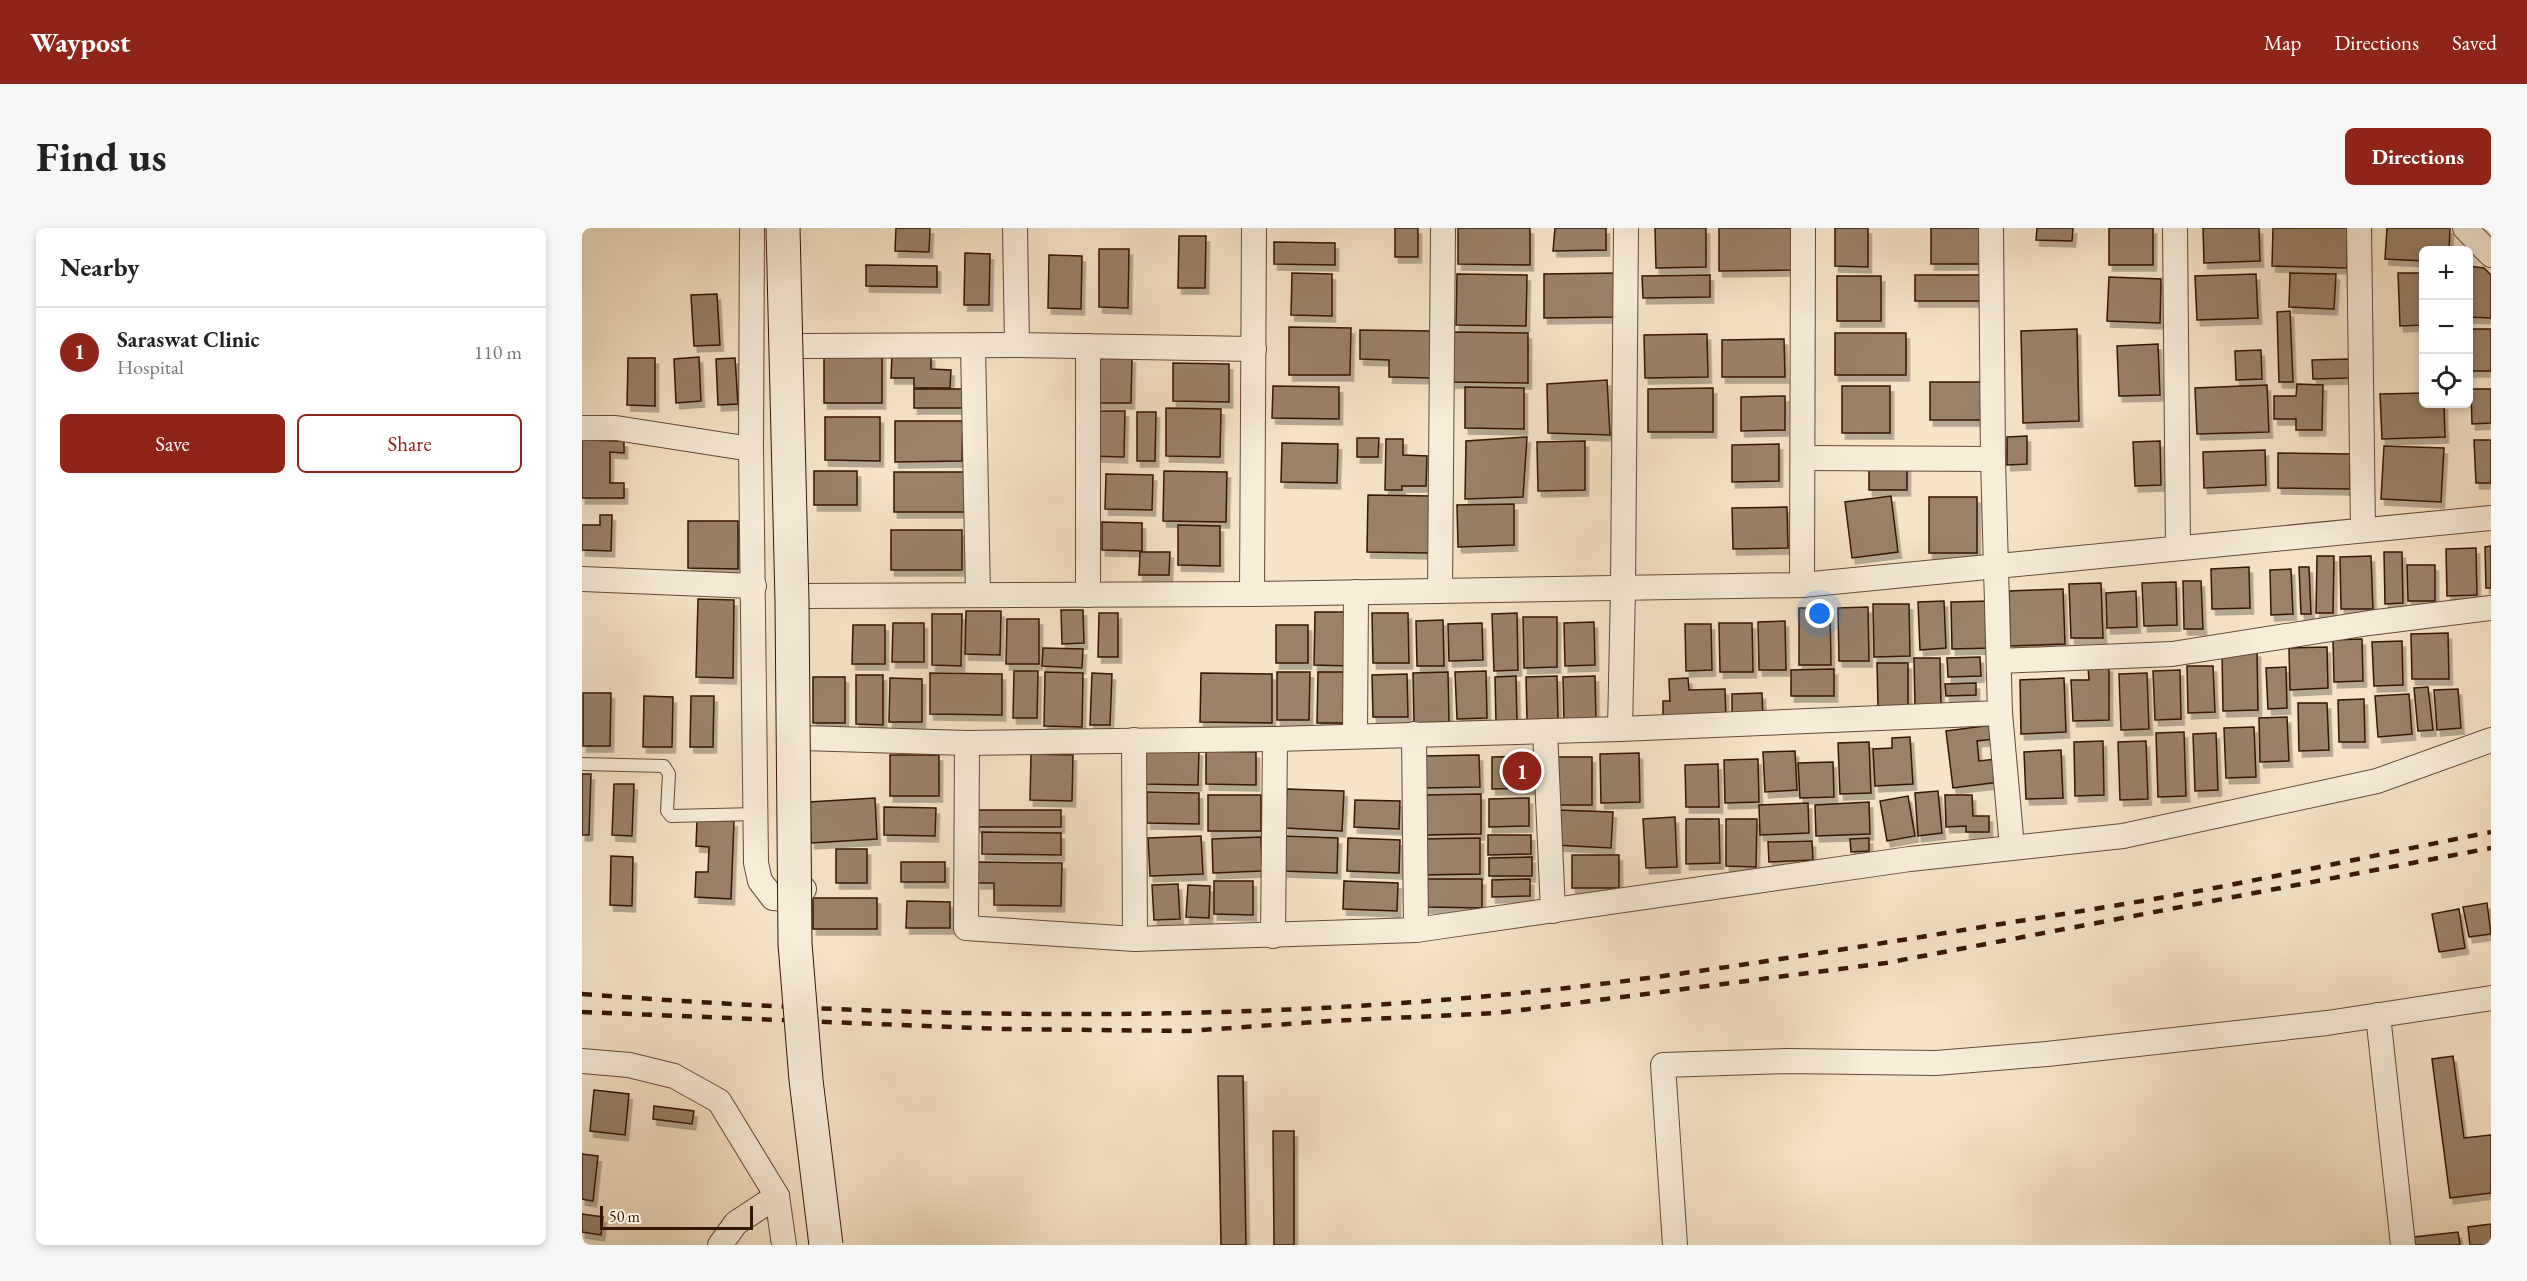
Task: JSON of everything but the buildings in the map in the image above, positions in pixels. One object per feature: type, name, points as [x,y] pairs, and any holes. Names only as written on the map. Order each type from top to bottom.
[{"type":"street","points":[[752,228],[751,449],[756,863],[760,881],[773,898],[797,900],[804,888]]},
{"type":"street","points":[[783,228],[792,601],[795,944],[806,1080],[826,1245]]},
{"type":"street","points":[[794,228],[804,888],[808,944]]},
{"type":"street","points":[[1015,228],[1017,345]]},
{"type":"street","points":[[1252,594],[1254,228]]},
{"type":"street","points":[[1440,591],[1443,228]]},
{"type":"street","points":[[1620,729],[1626,228]]},
{"type":"street","points":[[1802,585],[1803,228]]},
{"type":"street","points":[[1991,228],[1993,459],[2000,713],[2012,847]]},
{"type":"street","points":[[2175,228],[2178,548]]},
{"type":"street","points":[[2359,228],[2363,530]]},
{"type":"street","points":[[2465,228],[2491,255]]},
{"type":"street","points":[[797,346],[1017,345],[1254,349]]},
{"type":"street","points":[[973,346],[978,594]]},
{"type":"street","points":[[1088,346],[1088,595]]},
{"type":"street","points":[[582,428],[616,428],[751,449]]},
{"type":"street","points":[[1803,458],[1993,459]]},
{"type":"street","points":[[801,596],[1252,594],[1802,585],[2491,518]]},
{"type":"street","points":[[582,579],[754,586]]},
{"type":"street","points":[[1355,735],[1356,592]]},
{"type":"street","points":[[1999,661],[2172,654],[2369,623],[2491,608]]},
{"type":"street","points":[[802,738],[967,743],[1275,738],[1620,729],[2000,713]]},
{"type":"street","points":[[1545,731],[1553,911]]},
{"type":"street","points":[[1414,734],[1416,930]]},
{"type":"street","points":[[1273,936],[1275,738]]},
{"type":"street","points":[[1134,740],[1135,939]]},
{"type":"street","points":[[967,743],[966,928],[1135,939],[1416,930],[1751,880],[2012,847],[2123,836],[2377,781],[2491,740]]},
{"type":"street","points":[[1675,1245],[1663,1065],[1788,1061],[1936,1063],[2327,1023],[2491,998]]},
{"type":"street","points":[[2378,1015],[2403,1245]]},
{"type":"street","points":[[582,1061],[629,1065],[674,1076],[719,1101],[777,1196],[784,1245]]},
{"type":"street","points":[[720,1245],[736,1224],[777,1196]]},
{"type":"lane","points":[[582,764],[664,766],[669,774],[667,811],[671,816],[756,814]]},
{"type":"railway","points":[[582,994],[811,1008],[1040,1014],[1270,1010],[1499,995],[1605,984],[1710,969],[2121,905],[2491,832]]},
{"type":"railway","points":[[582,1012],[1001,1029],[1188,1031],[1498,1013],[1886,963],[2491,848]]},
{"type":"place","name":"Saraswat Clinic","points":[[1522,771]]}]
